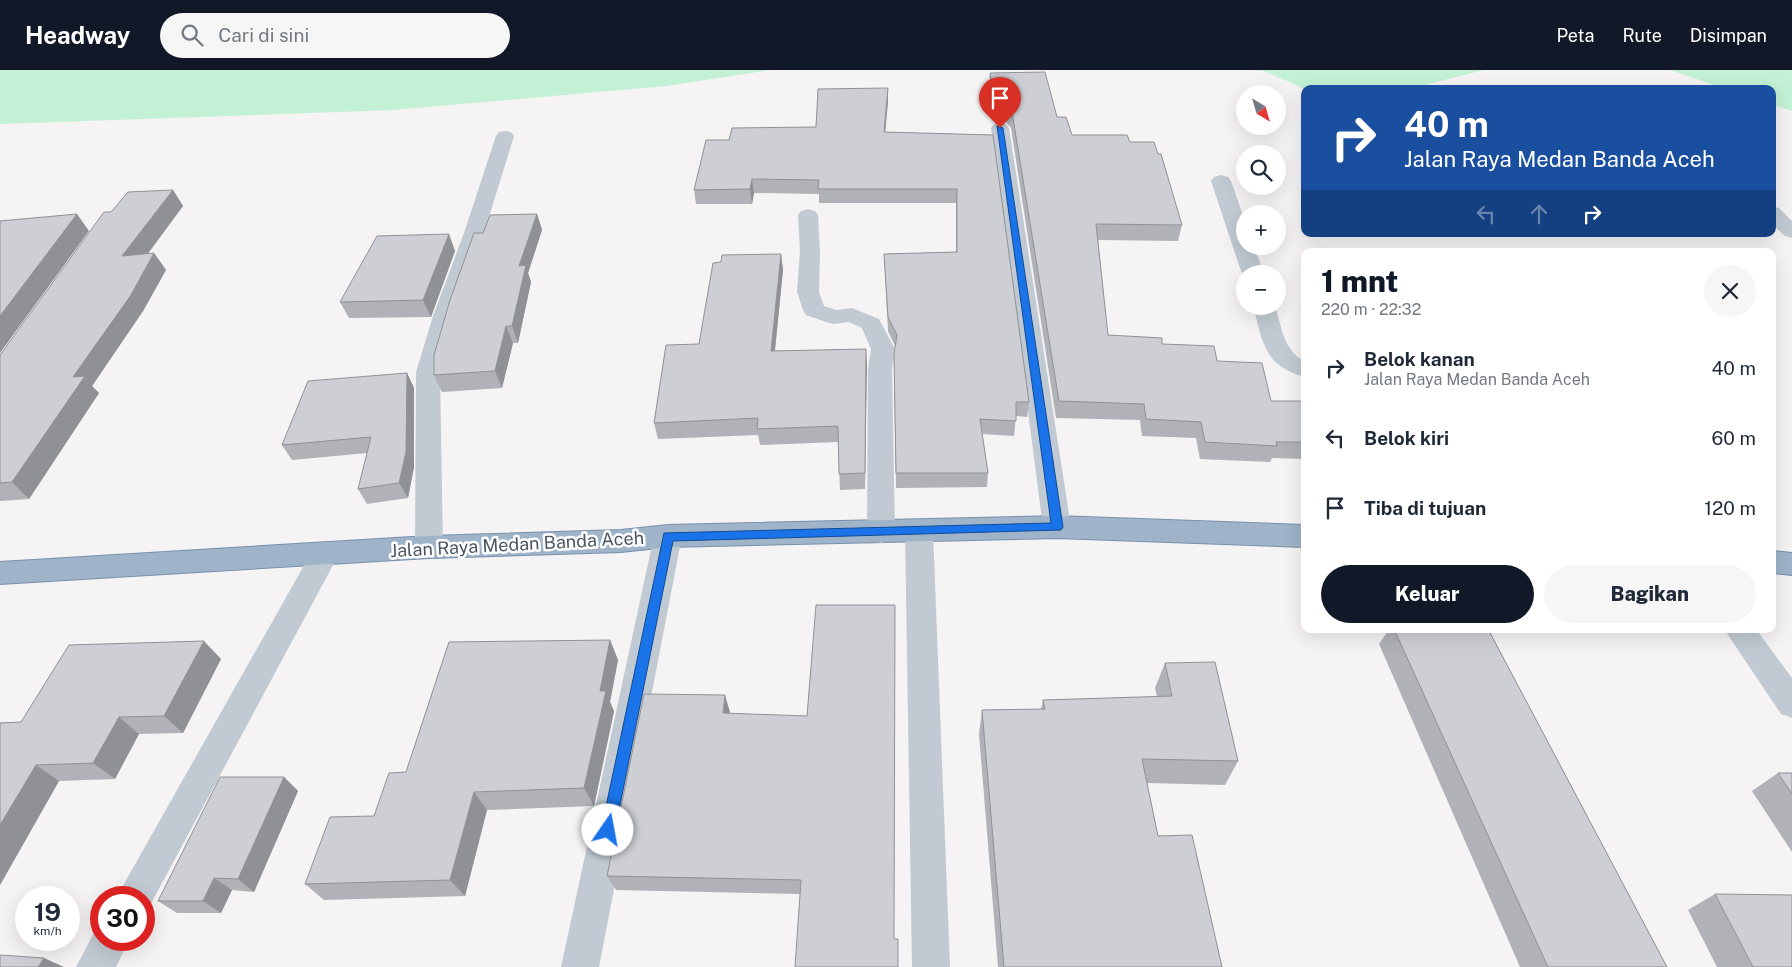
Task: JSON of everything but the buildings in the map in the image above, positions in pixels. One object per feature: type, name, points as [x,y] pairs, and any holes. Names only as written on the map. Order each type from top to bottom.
[{"type":"highway","name":"Jalan Raya Medan Banda Aceh","points":[[0,573],[429,547],[621,541],[668,536],[1057,527],[1301,536]]},
{"type":"highway","points":[[1776,562],[1792,564]]},
{"type":"street","points":[[1000,128],[1057,527]]},
{"type":"street","points":[[429,547],[428,372],[444,316],[474,233],[505,136]]},
{"type":"street","points":[[1222,181],[1250,265]]},
{"type":"street","points":[[808,215],[810,251],[808,292],[814,310],[834,316],[852,315],[871,324],[884,350],[880,369],[882,532]]},
{"type":"street","points":[[1776,216],[1792,232]]},
{"type":"street","points":[[1267,315],[1279,356],[1288,363],[1301,368]]},
{"type":"street","points":[[919,531],[931,967]]},
{"type":"street","points":[[580,967],[668,536]]},
{"type":"street","points":[[141,886],[325,554]]},
{"type":"street","points":[[1742,633],[1792,704]]},
{"type":"street","points":[[95,967],[104,951]]},
{"type":"green space","points":[[0,70],[770,70],[666,86],[393,110],[0,124]]},
{"type":"green space","points":[[1251,70],[1484,70],[1427,85],[1301,85],[1301,87],[1264,71]]},
{"type":"green space","points":[[1670,70],[1792,70],[1792,111],[1776,106],[1776,85],[1714,85]]},
{"type":"route","points":[[608,830],[668,536],[1057,527],[1000,128]]}]
